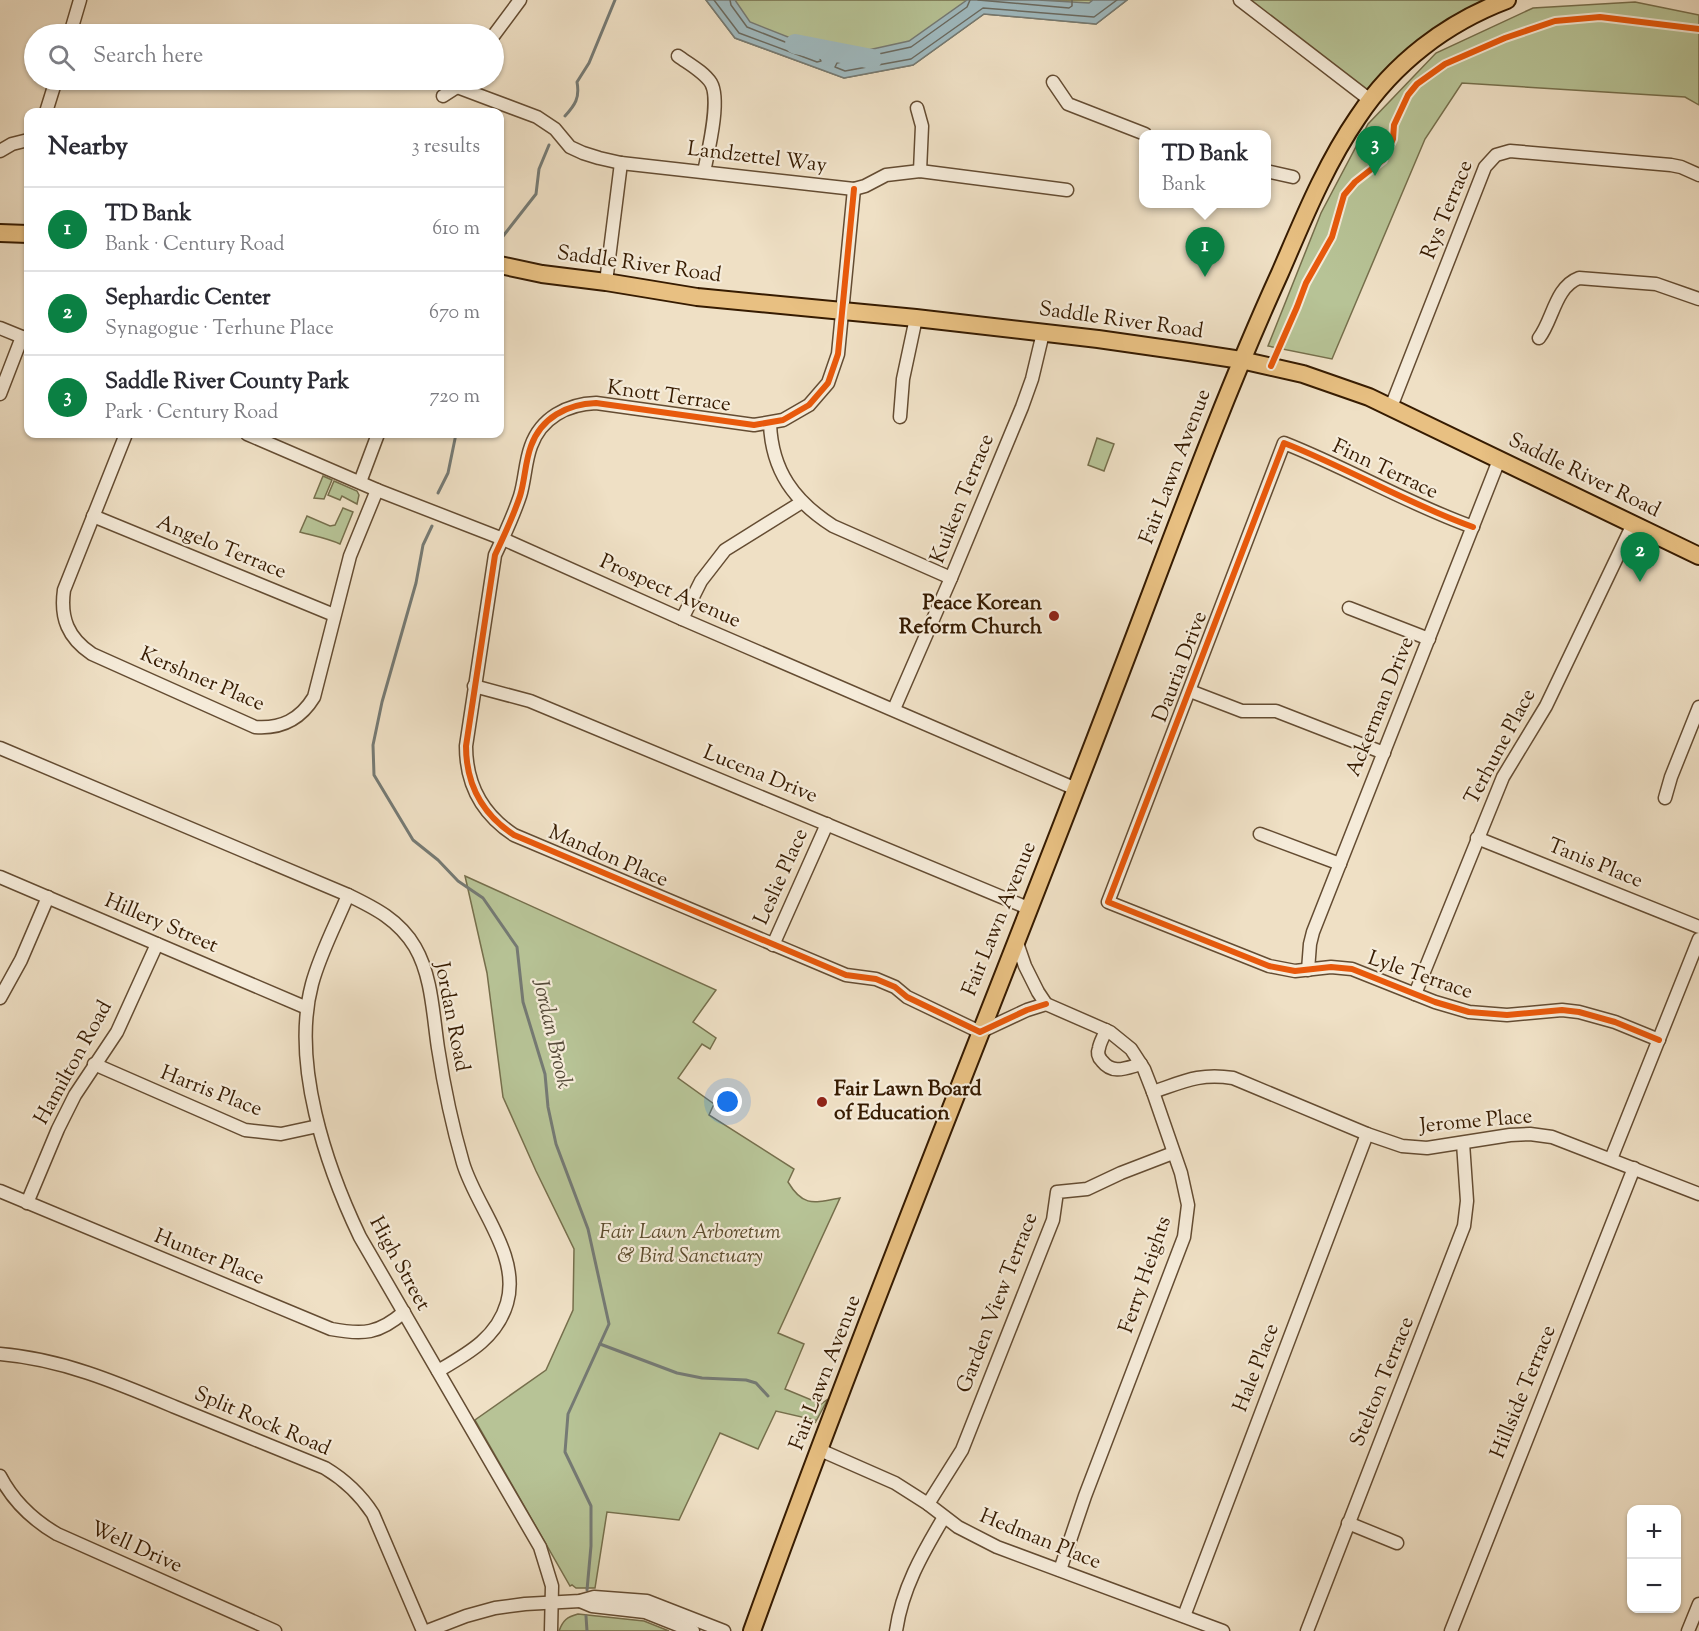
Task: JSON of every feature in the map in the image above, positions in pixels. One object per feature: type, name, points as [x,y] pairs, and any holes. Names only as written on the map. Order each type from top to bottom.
[{"type":"main road","name":"Fair Lawn Avenue","points":[[754,1630],[820,1450],[1028,908],[1241,360],[1288,255],[1335,155],[1370,100],[1394,72],[1425,45],[1473,15],[1507,0]]},
{"type":"main road","points":[[0,233],[24,234]]},
{"type":"main road","name":"Saddle River Road","points":[[504,266],[542,274],[697,297],[842,310],[1131,343],[1241,360],[1325,380],[1391,407],[1699,554]]},
{"type":"street","points":[[73,24],[80,0]]},
{"type":"street","points":[[502,24],[520,0]]},
{"type":"street","points":[[1240,0],[1370,100]]},
{"type":"street","points":[[678,56],[705,75],[712,85],[715,111],[704,172]]},
{"type":"street","points":[[1053,82],[1068,104],[1139,133]]},
{"type":"street","points":[[47,108],[53,90]]},
{"type":"street","points":[[443,96],[451,90]]},
{"type":"street","name":"Landzettel Way","points":[[476,90],[537,117],[555,129],[570,147],[583,153],[621,163],[854,189],[886,175],[920,171],[1067,190]]},
{"type":"street","points":[[916,108],[922,126],[920,171]]},
{"type":"street","points":[[0,151],[12,144],[24,142]]},
{"type":"street","name":"Rys Terrace","points":[[1391,407],[1485,168],[1496,155],[1510,151],[1671,165],[1699,176]]},
{"type":"street","points":[[606,282],[621,163]]},
{"type":"street","points":[[1271,172],[1293,177]]},
{"type":"street","name":"Knott Terrace","points":[[503,539],[520,494],[531,447],[543,426],[562,410],[583,404],[596,404],[754,425],[783,420],[803,410],[819,396],[828,383],[838,354],[854,189]]},
{"type":"street","points":[[1539,338],[1550,321],[1561,292],[1571,281],[1578,278],[1656,284],[1699,298]]},
{"type":"street","points":[[900,417],[903,379],[916,318]]},
{"type":"street","points":[[0,328],[24,338]]},
{"type":"street","name":"Kuiken Terrace","points":[[894,709],[1022,407],[1032,379],[1043,333]]},
{"type":"street","points":[[0,394],[24,340]]},
{"type":"street","points":[[770,424],[774,454],[780,470],[802,502],[818,516],[833,526],[951,578]]},
{"type":"street","name":"Kershner Place","points":[[124,438],[64,590],[62,613],[71,636],[92,654],[255,727],[279,726],[290,722],[307,708],[314,697],[350,556],[377,489]]},
{"type":"street","name":"Prospect Avenue","points":[[256,438],[503,539],[1076,789]]},
{"type":"street","points":[[360,482],[376,438]]},
{"type":"street","name":"Finn Terrace","points":[[1284,442],[1430,510],[1473,527]]},
{"type":"street","name":"Dauria Drive","points":[[1108,902],[1284,442]]},
{"type":"street","name":"Ackerman Drive","points":[[1308,970],[1313,932],[1499,460]]},
{"type":"street","points":[[682,619],[701,581],[725,550],[802,502]]},
{"type":"street","name":"Angelo Terrace","points":[[93,516],[334,615]]},
{"type":"street","name":"Terhune Place","points":[[1415,994],[1503,777],[1546,706],[1633,524]]},
{"type":"street","name":"Mandon Place","points":[[503,539],[495,555],[466,746],[473,790],[491,817],[514,835],[846,975],[876,979],[895,987],[907,997],[980,1032]]},
{"type":"street","points":[[1349,608],[1428,639]]},
{"type":"street","name":"Lucena Drive","points":[[474,686],[530,701],[1028,908]]},
{"type":"street","points":[[1190,691],[1242,711],[1276,711],[1286,714],[1384,753]]},
{"type":"street","points":[[1665,798],[1699,707]]},
{"type":"street","name":"Jordan Road","points":[[0,748],[348,895],[380,911],[405,933],[422,962],[427,977],[441,1069],[455,1136],[466,1173],[506,1257],[509,1288],[507,1303],[487,1338],[477,1347],[438,1371]]},
{"type":"street","name":"Leslie Place","points":[[773,945],[827,824]]},
{"type":"street","points":[[1260,834],[1340,864]]},
{"type":"street","name":"Tanis Place","points":[[1478,838],[1699,927]]},
{"type":"street","name":"Hillery Street","points":[[0,877],[307,1008]]},
{"type":"street","name":"High Street","points":[[348,895],[317,967],[307,1008],[306,1046],[318,1126],[331,1171],[360,1237],[540,1547],[552,1586],[551,1631]]},
{"type":"street","points":[[0,998],[21,960],[48,897]]},
{"type":"street","name":"Lyle Terrace","points":[[1108,902],[1283,970],[1331,967],[1352,969],[1452,1008],[1506,1015],[1562,1010],[1579,1012],[1615,1022],[1659,1040]]},
{"type":"street","points":[[1611,1159],[1699,939]]},
{"type":"street","points":[[980,1032],[1027,1010],[1046,1004],[1025,966],[1016,940]]},
{"type":"street","name":"Hamilton Road","points":[[27,1203],[75,1095],[117,1032],[157,944]]},
{"type":"street","name":"Ferry Heights","points":[[1046,1004],[1106,1030],[1131,1049],[1154,1092],[1181,1173],[1188,1205],[1184,1237],[1085,1496],[1060,1570]]},
{"type":"street","points":[[1106,1030],[1098,1047],[1098,1057],[1105,1065],[1112,1070],[1122,1070],[1141,1064]]},
{"type":"street","name":"Harris Place","points":[[94,1064],[245,1130],[282,1134],[318,1126]]},
{"type":"street","name":"Jerome Place","points":[[1154,1092],[1198,1077],[1212,1075],[1233,1078],[1367,1134],[1410,1147],[1427,1148],[1510,1135],[1530,1134],[1552,1137],[1699,1194]]},
{"type":"street","name":"Hale Place","points":[[1184,1616],[1367,1134]]},
{"type":"street","name":"Stelton Terrace","points":[[1307,1631],[1464,1226],[1467,1201],[1463,1143]]},
{"type":"street","name":"Garden View Terrace","points":[[928,1504],[962,1450],[1053,1220],[1057,1192],[1087,1189],[1173,1153]]},
{"type":"street","name":"Hillside Terrace","points":[[1451,1631],[1634,1168]]},
{"type":"street","name":"Hunter Place","points":[[0,1191],[331,1329],[361,1332],[377,1330],[390,1325],[404,1312]]},
{"type":"street","name":"Split Rock Road","points":[[0,1354],[67,1365],[111,1380],[325,1468],[340,1477],[363,1499],[373,1514],[425,1631]]},
{"type":"street","name":"Hedman Place","points":[[820,1450],[895,1483],[975,1537],[997,1547],[1223,1631]]},
{"type":"street","name":"Well Drive","points":[[0,1476],[16,1500],[30,1515],[57,1534],[275,1631]]},
{"type":"street","points":[[896,1631],[900,1608],[915,1568],[944,1517]]},
{"type":"street","points":[[1348,1523],[1397,1543]]},
{"type":"street","points":[[425,1631],[495,1608],[594,1597],[647,1601],[724,1631]]},
{"type":"street","points":[[580,1600],[592,1606],[645,1612],[693,1631]]},
{"type":"street","points":[[1688,1631],[1699,1604]]},
{"type":"green space","points":[[706,0],[1127,0],[1096,24],[984,14],[913,65],[844,78],[735,38]]},
{"type":"green space","points":[[1241,0],[1507,0],[1476,13],[1370,100]]},
{"type":"green space","points":[[1635,2],[1699,15],[1699,105],[1685,97],[1462,83],[1425,139],[1332,359],[1268,346],[1321,213],[1368,124],[1436,53],[1533,8]]},
{"type":"green space","points":[[1097,438],[1114,444],[1104,471],[1088,465]]},
{"type":"green space","points":[[323,476],[332,480],[324,499],[314,498]]},
{"type":"green space","points":[[334,481],[357,491],[359,495],[357,504],[342,496],[340,500],[328,495]]},
{"type":"green space","points":[[343,508],[353,512],[340,544],[300,532],[307,516],[330,526],[335,525]]},
{"type":"green space","name":"Fair Lawn Arboretum & Bird Sanctuary","points":[[465,876],[716,990],[693,1022],[716,1038],[710,1049],[702,1044],[678,1078],[714,1104],[709,1115],[794,1169],[788,1182],[799,1196],[816,1202],[840,1198],[778,1333],[804,1344],[785,1389],[821,1404],[828,1399],[815,1423],[815,1420],[776,1411],[758,1449],[720,1433],[679,1520],[607,1512],[595,1588],[570,1586],[475,1420],[546,1370],[573,1310],[574,1249],[503,1097],[487,973]]},
{"type":"green space","points":[[578,1614],[644,1621],[669,1631],[559,1631],[566,1619]]},
{"type":"water","points":[[706,0],[735,0],[750,22],[821,50],[832,58],[909,41],[967,0],[1089,3],[1093,0],[1127,0],[1096,24],[984,14],[913,65],[844,78],[735,38]]},
{"type":"waterway","name":"Jordan Brook","points":[[565,116],[576,101],[577,82],[589,63],[615,0]]},
{"type":"waterway","points":[[795,44],[872,59]]},
{"type":"waterway","name":"Jordan Brook","points":[[504,235],[536,194],[539,169],[549,145]]},
{"type":"waterway","name":"Jordan Brook","points":[[438,493],[448,473],[455,438]]},
{"type":"waterway","name":"Jordan Brook","points":[[432,526],[423,545],[416,583],[382,702],[373,745],[374,775],[413,840],[438,860],[458,881],[483,898],[517,947],[523,1002],[545,1074],[548,1107],[556,1144],[588,1229],[609,1324],[568,1414],[565,1452],[591,1506],[591,1546],[587,1590]]},
{"type":"waterway","points":[[600,1344],[677,1373],[702,1378],[746,1380],[756,1383],[768,1396]]},
{"type":"waterway","name":"Jordan Brook","points":[[586,1616],[587,1631]]},
{"type":"cycle path","points":[[1271,366],[1306,283],[1332,237],[1344,195],[1355,182],[1383,160],[1393,139],[1394,125],[1408,95],[1417,84],[1445,64],[1505,38],[1555,21],[1600,17],[1699,29]]},
{"type":"cycle path","points":[[854,189],[838,354],[828,383],[809,405],[783,420],[754,425],[596,403],[585,404],[556,414],[535,436],[529,452],[520,496],[495,555],[466,746],[469,773],[485,808],[493,818],[514,835],[846,975],[876,979],[895,987],[907,997],[980,1032],[1027,1010],[1046,1004]]},
{"type":"cycle path","points":[[1473,527],[1425,508],[1284,443],[1108,902],[1269,966],[1295,971],[1331,967],[1352,969],[1435,1002],[1469,1012],[1507,1015],[1562,1010],[1579,1012],[1615,1022],[1659,1040]]},
{"type":"place","name":"Saddle River County Park","points":[[1375,176]]},
{"type":"place","name":"TD Bank","points":[[1205,277]]},
{"type":"place","name":"Sephardic Center","points":[[1640,582]]},
{"type":"place","name":"Peace Korean Reform Church","points":[[1054,616]]},
{"type":"place","name":"Fair Lawn Board of Education","points":[[822,1102]]}]
